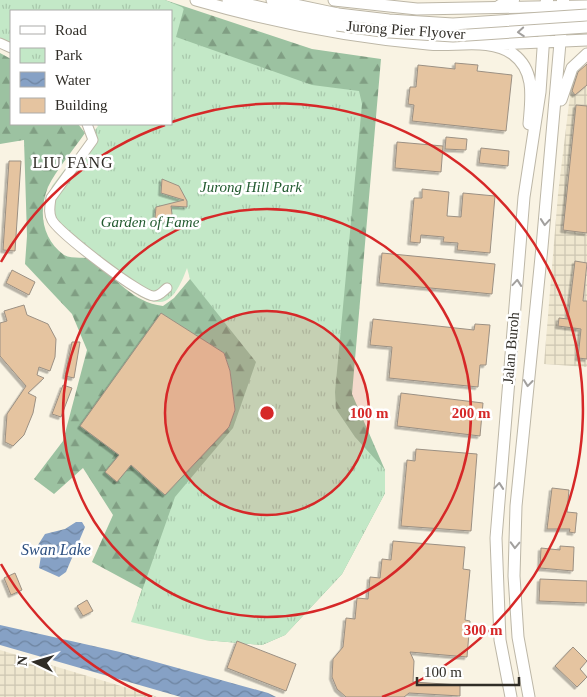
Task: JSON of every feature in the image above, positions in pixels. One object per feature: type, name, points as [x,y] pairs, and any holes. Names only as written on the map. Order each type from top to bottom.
[{"type":"highway","points":[[500,6],[518,3]]},
{"type":"main road","points":[[196,0],[253,16],[335,33],[443,46],[587,40]]},
{"type":"main road","name":"Jurong Pier Flyover","points":[[228,0],[337,19],[452,24],[587,15]]},
{"type":"main road","name":"Jurong Pier Flyover","points":[[272,0],[389,32],[453,36],[587,27]]},
{"type":"main road","points":[[334,0],[417,9],[500,6]]},
{"type":"main road","points":[[518,3],[563,3],[587,6]]},
{"type":"main road","points":[[518,3],[560,40]]},
{"type":"main road","name":"Jalan Buroh","points":[[510,697],[500,640],[496,538],[524,197],[540,92],[546,3]]},
{"type":"main road","name":"Jalan Buroh","points":[[529,697],[518,637],[514,585],[516,506],[549,173],[563,3]]},
{"type":"main road","points":[[482,45],[506,48],[523,64],[529,76],[531,86],[524,197]]},
{"type":"main road","points":[[549,173],[557,146],[564,86],[572,68],[587,54]]},
{"type":"street","points":[[87,125],[93,140],[51,198],[49,207],[52,220],[71,240],[134,288],[154,297],[167,288]]},
{"type":"shaded area","points":[[587,70],[587,367],[544,364],[558,194],[570,95],[580,75]]},
{"type":"shaded area","points":[[0,650],[158,697],[0,697]]},
{"type":"green space","name":"Jurong Hill Park","points":[[0,0],[165,0],[312,49],[381,59],[352,394],[385,470],[385,493],[342,574],[285,635],[262,645],[205,640],[217,540],[137,604],[142,589],[92,562],[113,515],[83,468],[54,494],[34,479],[63,441],[87,350],[72,314],[25,264],[27,236],[24,140],[0,144],[0,53],[10,58],[10,125],[79,125],[85,133],[56,174],[45,196],[43,206],[44,224],[51,241],[57,249],[64,255],[91,259],[134,295],[152,304],[163,306],[174,298],[190,279],[184,212],[171,125],[172,10],[10,10]],"holes":[[[161,314],[224,353],[230,371],[235,410],[229,427],[165,495],[119,455]]]},
{"type":"green space","name":"Jurong Hill Park","points":[[0,0],[165,0],[184,8],[176,37],[312,85],[359,91],[362,104],[335,392],[336,409],[355,437],[385,470],[385,493],[342,574],[285,635],[262,645],[205,640],[131,622],[175,497],[233,428],[256,362],[190,279],[187,268],[177,289],[170,298],[160,302],[142,297],[91,255],[65,239],[46,205],[52,186],[97,125],[172,125],[172,10],[10,10],[10,45],[0,40]]},
{"type":"water","name":"Swan Lake","points":[[76,522],[82,522],[85,527],[66,572],[59,577],[39,568],[41,556],[36,548],[45,534],[65,529]]},
{"type":"water","points":[[0,625],[120,652],[268,693],[276,697],[181,697],[0,645]]},
{"type":"building","points":[[455,63],[478,65],[477,71],[512,75],[506,131],[412,121],[414,105],[408,104],[410,87],[416,87],[418,65],[455,69]]},
{"type":"building","points":[[587,64],[587,85],[575,95],[572,91],[578,72]]},
{"type":"building","points":[[576,105],[587,106],[587,233],[563,230]]},
{"type":"building","points":[[446,137],[467,139],[466,150],[445,149]]},
{"type":"building","points":[[397,142],[443,146],[441,172],[395,168]]},
{"type":"building","points":[[481,148],[509,151],[508,166],[479,163]]},
{"type":"building","points":[[9,161],[21,161],[15,251],[3,250]]},
{"type":"building","points":[[162,179],[179,186],[187,201],[187,207],[171,206],[172,214],[170,219],[163,222],[155,218],[156,207],[184,200],[161,193]]},
{"type":"building","points":[[422,189],[449,192],[447,216],[461,217],[463,193],[495,196],[490,253],[457,250],[458,243],[443,242],[444,237],[421,235],[420,243],[410,242],[414,198],[422,198]]},
{"type":"building","points":[[382,253],[495,264],[492,294],[379,283]]},
{"type":"building","points":[[575,261],[587,263],[583,301],[587,301],[587,359],[578,358],[581,329],[558,326],[559,318],[568,319]]},
{"type":"building","points":[[12,270],[35,282],[29,295],[6,283]]},
{"type":"building","points":[[24,305],[27,315],[48,324],[56,339],[55,357],[50,371],[39,367],[37,375],[44,378],[28,393],[36,397],[33,413],[24,435],[13,446],[5,442],[7,414],[26,386],[0,356],[0,323],[7,321],[4,311]]},
{"type":"building","points":[[161,313],[224,353],[230,371],[235,410],[229,427],[165,495],[131,465],[117,482],[105,472],[119,455],[80,426]]},
{"type":"building","points":[[373,319],[474,330],[475,324],[490,325],[486,365],[480,365],[478,387],[389,378],[392,347],[370,345]]},
{"type":"building","points":[[72,342],[80,342],[74,378],[65,376]]},
{"type":"building","points":[[63,385],[72,388],[61,417],[52,414]]},
{"type":"building","points":[[401,393],[483,403],[480,436],[397,426]]},
{"type":"building","points":[[416,449],[477,454],[471,531],[401,526],[407,460],[415,461]]},
{"type":"building","points":[[552,488],[569,490],[567,512],[577,513],[575,533],[569,532],[570,529],[547,529]]},
{"type":"building","points":[[393,541],[465,547],[463,569],[470,570],[465,620],[470,621],[467,657],[410,652],[414,661],[413,682],[460,685],[460,696],[409,693],[404,697],[346,697],[337,689],[332,677],[333,659],[343,647],[346,618],[355,619],[357,598],[368,599],[370,577],[380,578],[382,559],[391,560]]},
{"type":"building","points":[[560,546],[574,547],[573,571],[540,568],[541,548],[560,550]]},
{"type":"building","points":[[15,573],[22,590],[11,595],[4,578]]},
{"type":"building","points":[[540,579],[587,581],[587,603],[539,601]]},
{"type":"building","points":[[87,600],[93,611],[83,616],[77,606]]},
{"type":"building","points":[[237,641],[296,664],[286,691],[227,668]]},
{"type":"building","points":[[573,647],[587,661],[580,669],[587,677],[577,687],[555,666]]},
{"type":"district","name":"LIU FANG","points":[[73,162]]},
{"type":"park label","name":"Garden of Fame","points":[[150,222]]}]
